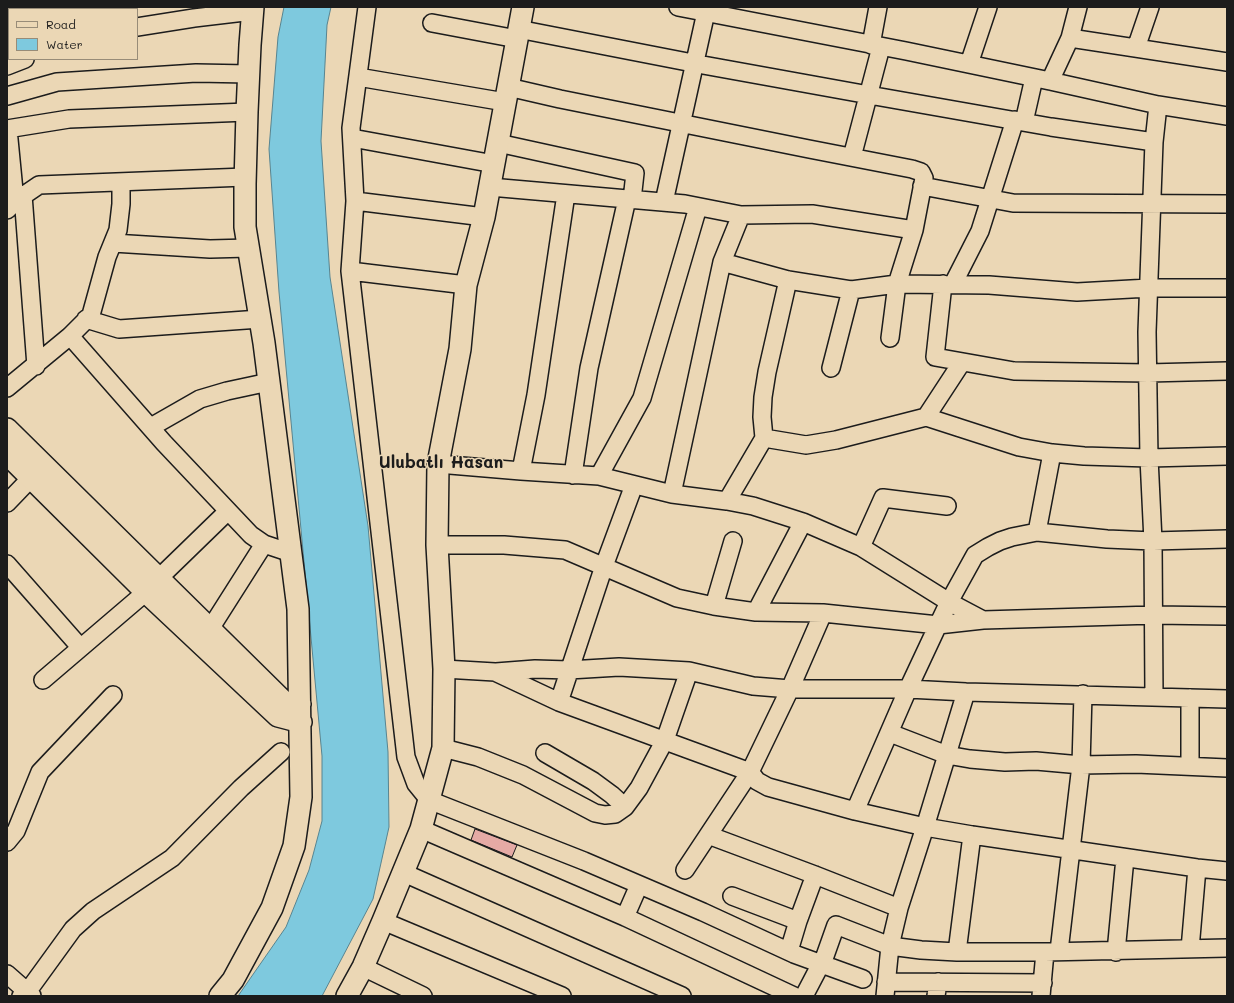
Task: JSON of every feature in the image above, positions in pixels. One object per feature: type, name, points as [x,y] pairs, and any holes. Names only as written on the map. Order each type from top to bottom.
[{"type":"main road","points":[[347,996],[363,967],[404,873],[421,829],[443,748],[444,669],[437,545],[438,464],[460,349],[466,285],[484,217],[522,7]]},
{"type":"main road","points":[[220,996],[233,980],[272,908],[294,846],[301,797],[298,609],[269,382],[245,227],[247,112],[253,9]]},
{"type":"main road","points":[[7,430],[278,716],[300,713]]},
{"type":"main road","points":[[7,454],[31,478],[153,585],[210,629],[284,702],[300,713]]},
{"type":"street","points":[[367,7],[351,128],[355,201],[350,271],[406,757],[416,784],[430,800],[576,858],[789,951],[863,979]]},
{"type":"street","points":[[678,7],[706,12],[739,13],[876,46],[1042,79],[1158,105],[1227,116]]},
{"type":"street","points":[[852,157],[869,95],[876,46],[878,7]]},
{"type":"street","points":[[969,64],[988,7]]},
{"type":"street","points":[[1078,7],[1070,38],[1042,79],[1019,121],[980,231],[948,284],[935,357],[1014,371],[1148,373],[1227,371]]},
{"type":"street","points":[[1136,48],[1150,7]]},
{"type":"street","points":[[138,27],[253,9]]},
{"type":"street","points":[[664,202],[706,12]]},
{"type":"street","points":[[432,23],[517,34],[1019,121],[1154,142]]},
{"type":"street","points":[[1070,38],[1227,62]]},
{"type":"street","points":[[7,66],[22,60]]},
{"type":"street","points":[[7,96],[57,82],[196,73],[249,74]]},
{"type":"street","points":[[358,77],[560,99],[912,168],[921,172],[924,178],[914,230],[897,284],[890,338]]},
{"type":"street","points":[[1154,697],[1153,541],[1149,458],[1147,332],[1154,142],[1158,105]]},
{"type":"street","points":[[36,366],[7,129],[69,120],[247,112]]},
{"type":"street","points":[[352,138],[494,164]]},
{"type":"street","points":[[498,143],[635,173],[589,368],[573,475]]},
{"type":"street","points":[[15,202],[39,184],[245,177]]},
{"type":"street","points":[[7,388],[36,366],[70,336],[91,314],[107,257],[118,230],[121,204],[121,182]]},
{"type":"street","points":[[922,186],[990,200],[1013,203],[1227,204]]},
{"type":"street","points":[[490,187],[664,202],[741,215],[812,214],[914,230]]},
{"type":"street","points":[[521,471],[536,394],[566,194]]},
{"type":"street","points":[[355,201],[484,217]]},
{"type":"street","points":[[599,476],[642,398],[698,207]]},
{"type":"street","points":[[672,494],[722,262],[741,215]]},
{"type":"street","points":[[113,243],[210,249],[249,248]]},
{"type":"street","points":[[722,262],[788,280],[851,290],[897,284],[989,285],[1077,292],[1149,288],[1227,288]]},
{"type":"street","points":[[350,271],[466,285]]},
{"type":"street","points":[[728,501],[764,438],[762,417],[763,397],[788,280]]},
{"type":"street","points":[[831,368],[851,290]]},
{"type":"street","points":[[86,319],[119,329],[260,319]]},
{"type":"street","points":[[70,336],[151,428],[251,535],[264,544],[291,553]]},
{"type":"street","points":[[926,417],[962,362]]},
{"type":"street","points":[[151,428],[200,399],[227,391],[269,382]]},
{"type":"street","points":[[764,438],[806,445],[836,440],[926,417],[1019,447],[1052,453],[1084,456],[1149,458],[1227,456]]},
{"type":"street","points":[[1037,532],[1052,453]]},
{"type":"street","points":[[438,464],[599,476],[672,494],[728,501],[753,506],[803,522],[861,547],[949,602],[984,620]]},
{"type":"street","points":[[7,504],[31,478]]},
{"type":"street","points":[[559,702],[604,566],[634,485]]},
{"type":"street","points":[[861,547],[883,498],[947,506]]},
{"type":"street","points":[[43,680],[153,585],[228,511]]},
{"type":"street","points":[[756,612],[803,522]]},
{"type":"street","points":[[855,811],[908,689],[938,625],[975,555],[1006,539],[1037,532],[1107,539],[1153,541],[1227,539]]},
{"type":"street","points":[[714,606],[733,541]]},
{"type":"street","points":[[210,629],[264,544]]},
{"type":"street","points":[[437,545],[504,545],[565,550],[677,598],[714,606],[756,612],[824,613],[938,625],[984,620],[1154,615],[1227,616]]},
{"type":"street","points":[[7,564],[80,647]]},
{"type":"street","points":[[685,870],[750,772],[790,689],[824,613]]},
{"type":"street","points":[[444,669],[495,672],[535,669],[569,670],[619,667],[689,671],[753,686],[790,689],[908,689],[1227,699]]},
{"type":"street","points":[[443,748],[478,757],[523,775],[595,813],[605,815],[615,814],[625,807],[638,788],[665,740],[689,671]]},
{"type":"street","points":[[495,672],[559,702],[750,772],[757,781],[768,787],[855,811],[925,827],[972,835],[1125,858],[1227,871]]},
{"type":"street","points":[[966,692],[899,908],[890,946],[885,989],[1042,989],[1052,952],[1071,850],[1081,765],[1083,694]]},
{"type":"street","points":[[7,842],[16,831],[40,772],[113,695]]},
{"type":"street","points":[[1190,698],[1190,766]]},
{"type":"street","points":[[890,733],[947,755],[970,759],[1005,762],[1036,761],[1081,765],[1136,764],[1227,768]]},
{"type":"street","points":[[7,974],[27,994],[73,929],[93,911],[172,858],[241,788],[281,752]]},
{"type":"street","points":[[545,753],[593,781],[625,807]]},
{"type":"street","points":[[421,829],[625,917],[794,996]]},
{"type":"street","points":[[708,835],[815,874],[899,908]]},
{"type":"street","points":[[957,952],[972,835]]},
{"type":"street","points":[[1116,952],[1125,858]]},
{"type":"street","points":[[1190,950],[1197,868]]},
{"type":"street","points":[[404,873],[682,996]]},
{"type":"street","points":[[789,951],[815,874]]},
{"type":"street","points":[[625,917],[639,885]]},
{"type":"street","points":[[732,896],[798,921]]},
{"type":"street","points":[[383,921],[562,996]]},
{"type":"street","points":[[804,996],[821,963],[836,925],[890,946],[921,950],[957,952],[1116,952],[1227,948]]},
{"type":"street","points":[[363,967],[423,996]]},
{"type":"water","points":[[284,7],[331,7],[327,25],[321,141],[330,277],[368,526],[388,752],[389,827],[373,899],[322,996],[238,996],[286,927],[309,870],[322,821],[322,756],[279,292],[269,149],[278,37]]},
{"type":"building","points":[[475,829],[517,845],[512,857],[471,840]]},
{"type":"district","name":"Ulubatlı Hasan","points":[[441,463]]}]
